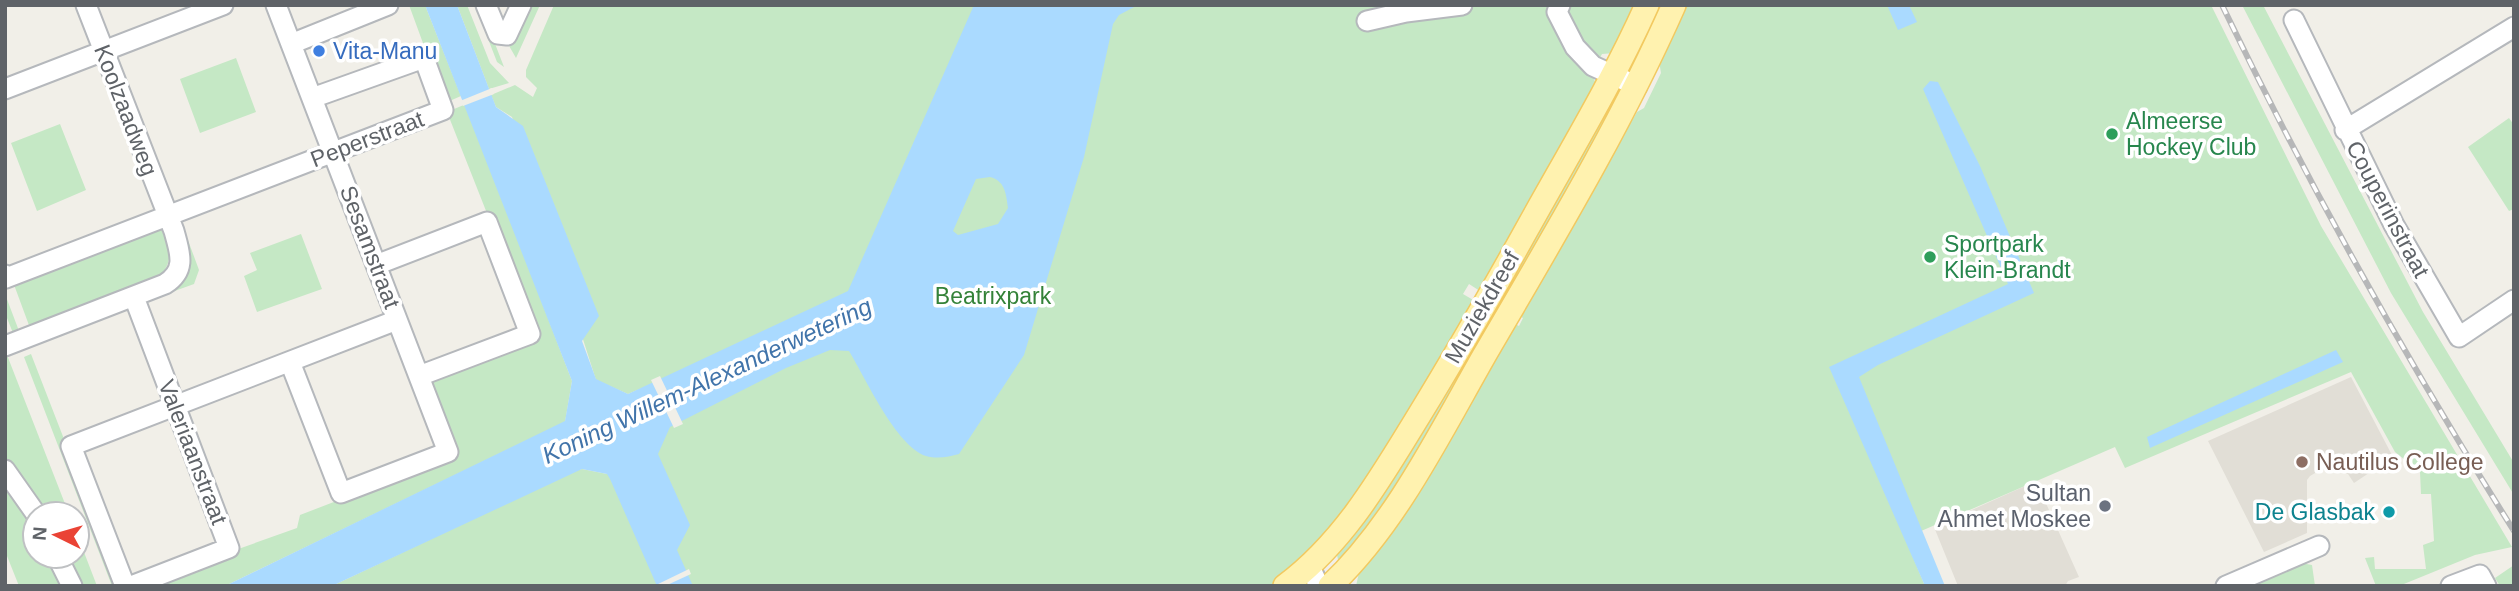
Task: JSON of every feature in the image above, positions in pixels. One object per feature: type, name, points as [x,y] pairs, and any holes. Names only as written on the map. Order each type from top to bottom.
[{"type":"main road","name":"Muziekdreef","points":[[1325,582],[1348,526],[1473,327],[1614,76],[1647,5]]},
{"type":"main road","name":"Muziekdreef","points":[[1285,586],[1325,582],[1360,556],[1423,462],[1637,86],[1674,5]]},
{"type":"street","name":"Koolzaadweg","points":[[8,344],[165,285],[173,279],[181,266],[181,256],[167,215],[86,5]]},
{"type":"street","points":[[5,89],[223,5]]},
{"type":"street","name":"Sesamstraat","points":[[125,586],[71,446],[397,320],[276,5]]},
{"type":"street","points":[[291,44],[388,5]]},
{"type":"street","points":[[486,5],[498,34],[507,35],[521,5]]},
{"type":"street","points":[[1367,21],[1406,12],[1462,5]]},
{"type":"street","points":[[1554,8],[1583,57],[1593,66],[1637,86]]},
{"type":"street","name":"Couperinstraat","points":[[2294,20],[2345,130],[2394,225],[2459,337],[2514,300]]},
{"type":"street","points":[[2345,130],[2514,27]]},
{"type":"street","name":"Peperstraat","points":[[167,215],[443,110],[424,58],[312,99]]},
{"type":"street","points":[[6,276],[167,215]]},
{"type":"street","points":[[376,265],[487,222],[513,289],[530,334],[419,376]]},
{"type":"street","name":"Valeriaanstraat","points":[[131,586],[229,548],[134,297]]},
{"type":"street","points":[[290,362],[341,493],[448,452],[397,320]]},
{"type":"street","points":[[5,470],[26,500]]},
{"type":"street","points":[[2226,586],[2319,546]]},
{"type":"street","points":[[64,570],[72,586]]},
{"type":"street","points":[[2451,586],[2483,580]]},
{"type":"shaded area","name":"Nautilus College","points":[[2351,377],[2393,457],[2354,483],[2348,474],[2335,468],[2322,469],[2310,476],[2307,480],[2307,533],[2264,552],[2208,441]]},
{"type":"shaded area","points":[[2036,481],[2079,577],[2068,581],[2065,586],[1958,586],[1934,527]]},
{"type":"green space","points":[[409,5],[425,5],[461,96],[445,103]]},
{"type":"green space","points":[[457,5],[467,5],[490,63],[509,83],[489,89]]},
{"type":"green space","points":[[475,5],[480,5],[504,67],[497,62]]},
{"type":"green space","points":[[527,5],[540,5],[516,58],[508,44]]},
{"type":"green space","name":"Beatrixpark","points":[[554,5],[1641,5],[1615,53],[1602,54],[1591,74],[1597,85],[1483,293],[1469,284],[1463,294],[1480,304],[1376,485],[1278,586],[332,586],[574,471],[582,469],[607,474],[642,388],[628,394],[596,380],[512,117],[496,107],[491,95],[515,85],[533,97],[537,88],[526,77],[526,70]]},
{"type":"green space","name":"Sportpark Klein-Brandt","points":[[1683,5],[2211,5],[2321,226],[2512,547],[2475,555],[2399,586],[2376,586],[2365,558],[2374,557],[2375,569],[2426,569],[2423,545],[2434,541],[2431,494],[2421,494],[2420,472],[2395,452],[2351,372],[2125,468],[2115,447],[1905,538],[1925,586],[1356,586],[1360,568],[1513,323],[1519,326],[1523,318],[1518,315],[1637,112],[1644,108],[1661,73],[1659,61]]},
{"type":"green space","points":[[2242,5],[2263,5],[2423,312],[2514,463],[2514,495],[2391,293]]},
{"type":"green space","points":[[236,58],[256,112],[200,133],[180,79]]},
{"type":"green space","points":[[1616,94],[1623,97],[1399,495],[1339,564],[1337,555],[1383,495],[1611,98]]},
{"type":"green space","points":[[466,104],[572,381],[565,422],[225,586],[152,586],[227,553],[297,528],[300,515],[456,455],[426,379],[535,335],[447,112]]},
{"type":"green space","points":[[2509,118],[2514,125],[2514,209],[2509,211],[2468,147]]},
{"type":"green space","points":[[60,124],[86,190],[37,211],[11,143]]},
{"type":"green space","points":[[182,224],[199,270],[194,284],[147,301],[175,284],[176,226]]},
{"type":"green space","points":[[160,227],[170,254],[167,266],[158,281],[30,328],[13,282]]},
{"type":"green space","points":[[301,234],[322,289],[257,312],[244,276],[257,270],[250,253]]},
{"type":"green space","points":[[5,294],[19,331],[13,333],[5,313]]},
{"type":"green space","points":[[31,354],[88,500],[79,500],[24,357]]},
{"type":"green space","points":[[7,355],[64,500],[33,500],[5,459]]},
{"type":"green space","points":[[5,481],[21,506],[21,570],[56,570],[63,586],[19,586],[5,551]]},
{"type":"green space","points":[[91,509],[121,586],[112,586],[91,531]]},
{"type":"green space","points":[[2301,563],[2312,565],[2315,586],[2244,586]]},
{"type":"green space","points":[[2514,565],[2514,586],[2500,586],[2495,578]]},
{"type":"green space","points":[[69,570],[91,570],[97,586],[76,586]]},
{"type":"water","name":"Koning Willem-Alexanderwetering","points":[[425,5],[457,5],[496,107],[523,126],[599,316],[582,341],[596,379],[628,394],[848,291],[974,5],[1138,5],[1119,15],[1113,24],[1084,157],[1024,355],[959,454],[934,457],[915,450],[893,426],[849,351],[830,350],[786,368],[670,427],[658,454],[690,525],[677,550],[693,586],[657,586],[607,474],[582,469],[332,586],[225,586],[565,421],[572,381]],"holes":[[[976,179],[995,179],[1004,188],[1008,208],[998,224],[958,235],[953,231]]]},
{"type":"water","points":[[1887,5],[1909,5],[1917,22],[1898,30]]},
{"type":"water","points":[[1930,81],[1938,82],[1980,166],[2034,293],[1878,365],[1859,377],[1945,586],[1925,586],[1829,367],[2008,284],[1923,89]]},
{"type":"water","points":[[2336,350],[2343,362],[2150,448],[2147,437]]},
{"type":"pier","points":[[492,88],[494,94],[463,106],[460,101]]},
{"type":"pier","points":[[660,376],[683,424],[674,428],[651,380]]},
{"type":"pier","points":[[689,569],[691,574],[665,586],[654,586]]},
{"type":"railway","points":[[2222,5],[2289,140],[2360,272],[2435,403],[2514,531]]},
{"type":"place","name":"Vita-Manu","points":[[319,51]]},
{"type":"place","name":"Almeerse Hockey Club","points":[[2112,134]]},
{"type":"place","name":"Sportpark Klein-Brandt","points":[[1930,257]]},
{"type":"place","name":"Nautilus College","points":[[2302,462]]},
{"type":"place","name":"Sultan Ahmet Moskee","points":[[2105,506]]},
{"type":"place","name":"De Glasbak","points":[[2389,512]]}]
